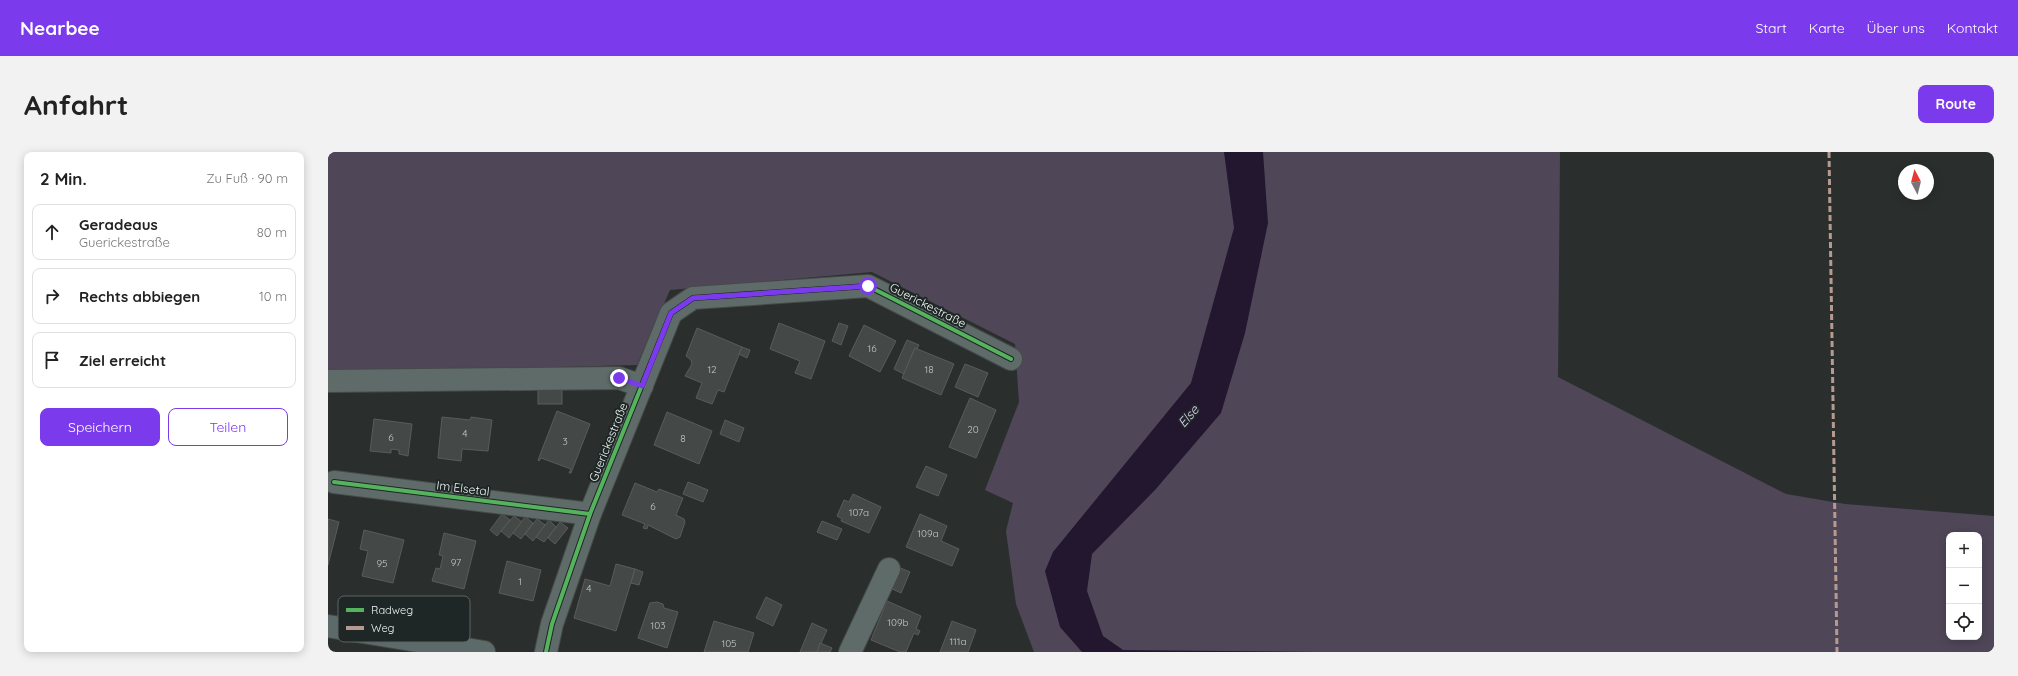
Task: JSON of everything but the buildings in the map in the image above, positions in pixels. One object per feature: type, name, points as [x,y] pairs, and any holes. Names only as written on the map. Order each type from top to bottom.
[{"type":"main road","points":[[328,626],[338,628]]},
{"type":"main road","points":[[424,642],[484,652]]},
{"type":"street","name":"Guerickestraße","points":[[546,652],[552,624],[590,514],[671,313],[693,298],[868,286],[1011,359]]},
{"type":"street","points":[[328,381],[619,378],[642,386]]},
{"type":"street","name":"Im Elsetal","points":[[334,482],[590,514]]},
{"type":"street","points":[[850,652],[889,569]]},
{"type":"shaded area","points":[[328,152],[1560,152],[1558,377],[1786,494],[1845,504],[1994,516],[1994,652],[1034,652],[1016,604],[1006,531],[1013,503],[985,490],[1019,402],[1015,344],[872,272],[670,290],[637,365],[328,373]]},
{"type":"water","name":"Else","points":[[1224,152],[1263,152],[1268,223],[1245,333],[1221,413],[1155,490],[1092,554],[1087,591],[1103,636],[1123,650],[1318,652],[1082,652],[1060,627],[1045,571],[1053,552],[1191,383],[1234,228]]},
{"type":"marked path","points":[[1829,152],[1837,652]]},
{"type":"cycle path","points":[[546,652],[552,624],[590,514],[671,313],[693,298],[868,286],[1011,359]]},
{"type":"cycle path","points":[[334,482],[590,514]]},
{"type":"route","points":[[619,378],[642,386],[671,313],[693,298],[868,286]]}]
